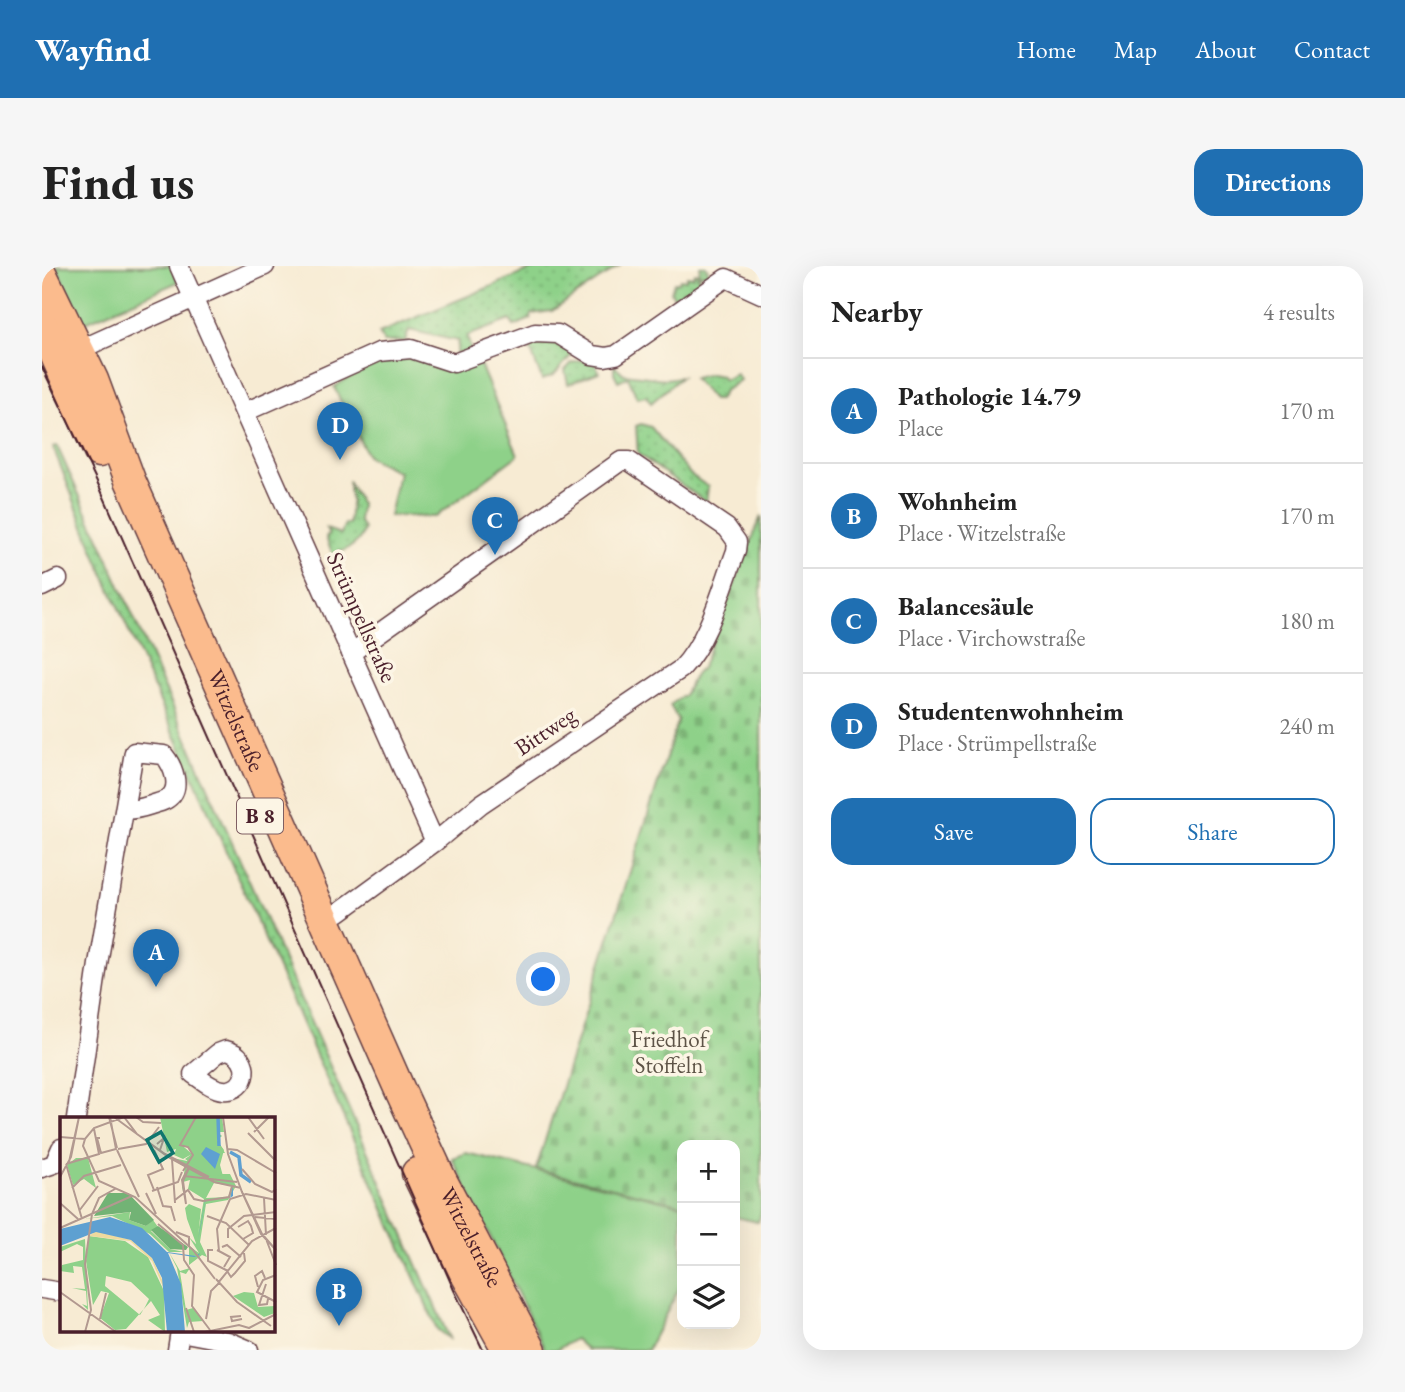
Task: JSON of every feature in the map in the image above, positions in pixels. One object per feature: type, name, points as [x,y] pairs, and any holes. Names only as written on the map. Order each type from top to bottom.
[{"type":"main road","name":"Witzelstraße","points":[[42,275],[102,401],[130,480],[442,1181],[531,1350]]},
{"type":"main road","name":"Witzelstraße","points":[[42,325],[74,391],[433,1209],[508,1350]]},
{"type":"street","name":"Strümpellstraße","points":[[178,266],[435,842]]},
{"type":"street","points":[[79,350],[265,266]]},
{"type":"street","points":[[244,412],[379,352],[411,349],[454,363],[508,347],[535,333],[558,334],[592,355],[605,357],[616,355],[726,278],[761,295]]},
{"type":"street","name":"Bittweg","points":[[324,919],[339,912],[435,842],[481,804],[681,669],[692,658],[700,642],[736,551],[737,542],[727,528],[629,461],[621,461],[351,653]]},
{"type":"street","points":[[76,1117],[98,964],[125,810]]},
{"type":"street","points":[[42,1168],[54,1164],[60,1150]]},
{"type":"street","points":[[42,1289],[60,1292]]},
{"type":"street","points":[[179,1338],[228,1341],[249,1350]]},
{"type":"green space","points":[[56,266],[171,266],[178,282],[86,322],[80,319]]},
{"type":"green space","points":[[540,266],[619,266],[552,311],[531,314],[531,319],[514,326],[510,320],[467,336],[471,350],[456,355],[458,341],[409,330],[405,341],[384,342],[379,333]]},
{"type":"green space","points":[[700,266],[706,266],[710,275],[702,274],[698,277],[708,285],[689,299],[681,295],[675,299],[671,292],[674,282],[686,280],[687,276],[693,277],[694,273],[699,274]]},
{"type":"green space","points":[[548,339],[574,352],[554,375],[542,380],[528,343]]},
{"type":"green space","points":[[415,354],[478,360],[518,455],[435,517],[389,516],[399,472],[368,457],[334,387],[380,357]]},
{"type":"green space","points":[[587,359],[595,362],[599,372],[568,384],[565,370],[572,363]]},
{"type":"green space","points":[[614,365],[624,374],[665,379],[681,377],[651,403],[646,396],[637,398],[628,377],[618,381]]},
{"type":"green space","points":[[710,374],[721,376],[724,380],[736,374],[740,380],[723,392],[719,400],[713,400],[693,378]]},
{"type":"green space","points":[[641,424],[651,427],[690,474],[708,487],[706,502],[638,454],[636,426]]},
{"type":"green space","points":[[57,446],[450,1340],[437,1329],[97,559],[53,447]]},
{"type":"green space","points":[[348,481],[361,505],[359,521],[364,529],[356,543],[333,555],[326,529],[341,534],[345,524],[349,524],[351,502]]},
{"type":"green space","name":"Friedhof Stoffeln","points":[[761,516],[761,1213],[758,1222],[740,1218],[740,1140],[677,1140],[677,1204],[536,1169],[678,720],[670,705],[684,695],[702,667]]},
{"type":"green space","points":[[466,1153],[677,1204],[677,1293],[647,1350],[587,1350],[575,1339],[556,1350],[545,1350],[452,1158]]},
{"type":"tram line","points":[[42,367],[100,488],[454,1290],[483,1350]]},
{"type":"place","name":"Studentenwohnheim","points":[[340,460]]},
{"type":"place","name":"Balancesäule","points":[[495,555]]},
{"type":"place","name":"Pathologie 14.79","points":[[156,987]]},
{"type":"place","name":"Wohnheim","points":[[339,1326]]}]
